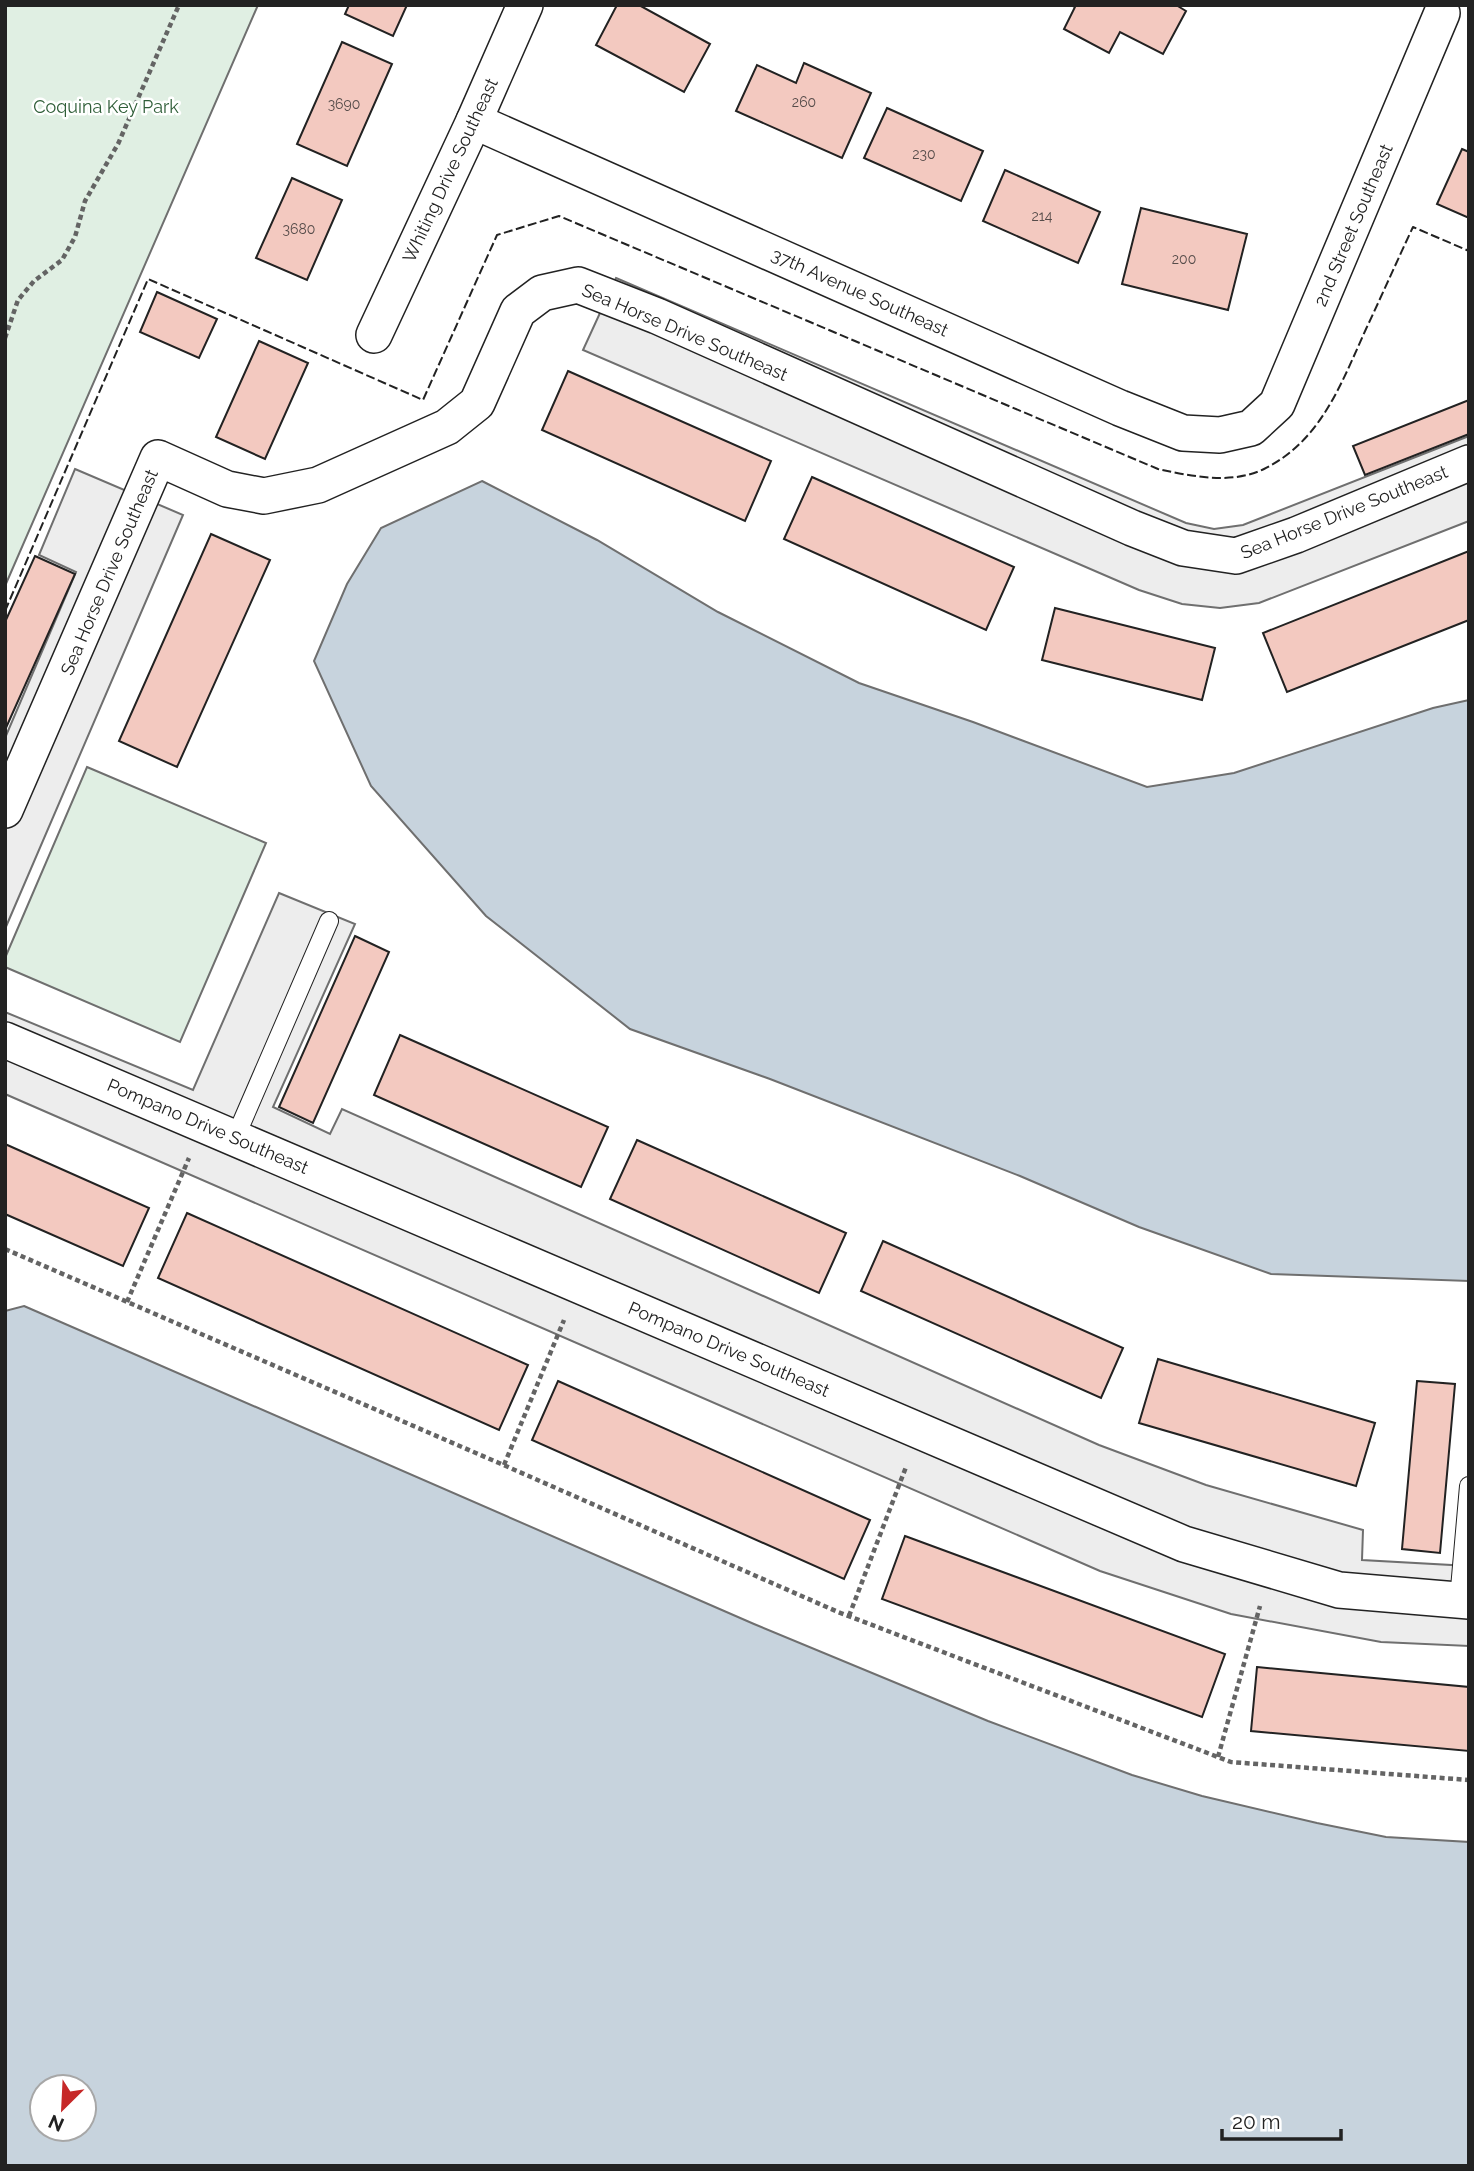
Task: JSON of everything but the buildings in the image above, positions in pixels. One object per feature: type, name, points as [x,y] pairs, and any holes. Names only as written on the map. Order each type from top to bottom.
[{"type":"street","name":"Whiting Drive Southeast","points":[[374,335],[474,121],[524,5]]},
{"type":"street","name":"2nd Street Southeast","points":[[1251,428],[1277,404],[1445,14]]},
{"type":"street","name":"37th Avenue Southeast","points":[[474,121],[1107,402],[1183,433],[1220,435],[1251,428]]},
{"type":"street","name":"Sea Horse Drive Southeast","points":[[5,810],[158,458],[227,489],[264,496],[318,485],[447,427],[477,403],[518,311],[542,293],[578,285],[612,298],[1132,528],[1183,548],[1236,556],[1469,463]]},
{"type":"street","name":"Pompano Drive Southeast","points":[[5,1040],[1184,1544],[1339,1590],[1464,1601]]},
{"type":"lane","points":[[235,1138],[329,921]]},
{"type":"lane","points":[[1464,1601],[1469,1486]]},
{"type":"path","points":[[5,338],[18,300],[34,281],[62,260],[75,237],[85,201],[118,144],[179,5]]},
{"type":"path","points":[[127,1302],[204,1125]]},
{"type":"path","points":[[5,1249],[849,1616],[1231,1762],[1469,1780]]},
{"type":"path","points":[[504,1465],[579,1285]]},
{"type":"path","points":[[849,1616],[920,1431]]},
{"type":"path","points":[[1218,1757],[1270,1570]]},
{"type":"green space","name":"Coquina Key Park","points":[[5,5],[258,5],[5,586]]},
{"type":"green space","points":[[87,767],[266,843],[180,1042],[5,967],[5,958]]},
{"type":"shaded area","points":[[616,278],[1186,523],[1214,529],[1243,525],[1469,436],[1469,521],[1259,603],[1220,608],[1182,604],[1139,590],[583,350]]},
{"type":"shaded area","points":[[75,469],[183,515],[5,929],[5,738],[76,572],[39,555]]},
{"type":"shaded area","points":[[482,481],[597,540],[718,612],[859,683],[1147,787],[1234,773],[1433,708],[1469,700],[1469,1281],[1271,1274],[1139,1227],[1020,1176],[770,1079],[630,1029],[486,916],[371,786],[314,661],[347,584],[381,528]]},
{"type":"shaded area","points":[[279,893],[355,924],[273,1107],[330,1134],[342,1109],[1099,1445],[1206,1485],[1363,1530],[1362,1560],[1469,1566],[1469,1646],[1381,1642],[1231,1614],[1100,1571],[5,1094],[5,1012],[193,1090]]},
{"type":"shaded area","points":[[24,1306],[754,1624],[988,1721],[1132,1775],[1202,1796],[1386,1837],[1469,1842],[1469,2166],[5,2166],[5,1311]]},
{"type":"fence","points":[[5,611],[148,279],[423,400],[497,235],[559,216],[1158,469],[1225,478],[1264,469],[1284,457],[1315,427],[1338,390],[1413,227],[1469,251]]}]
